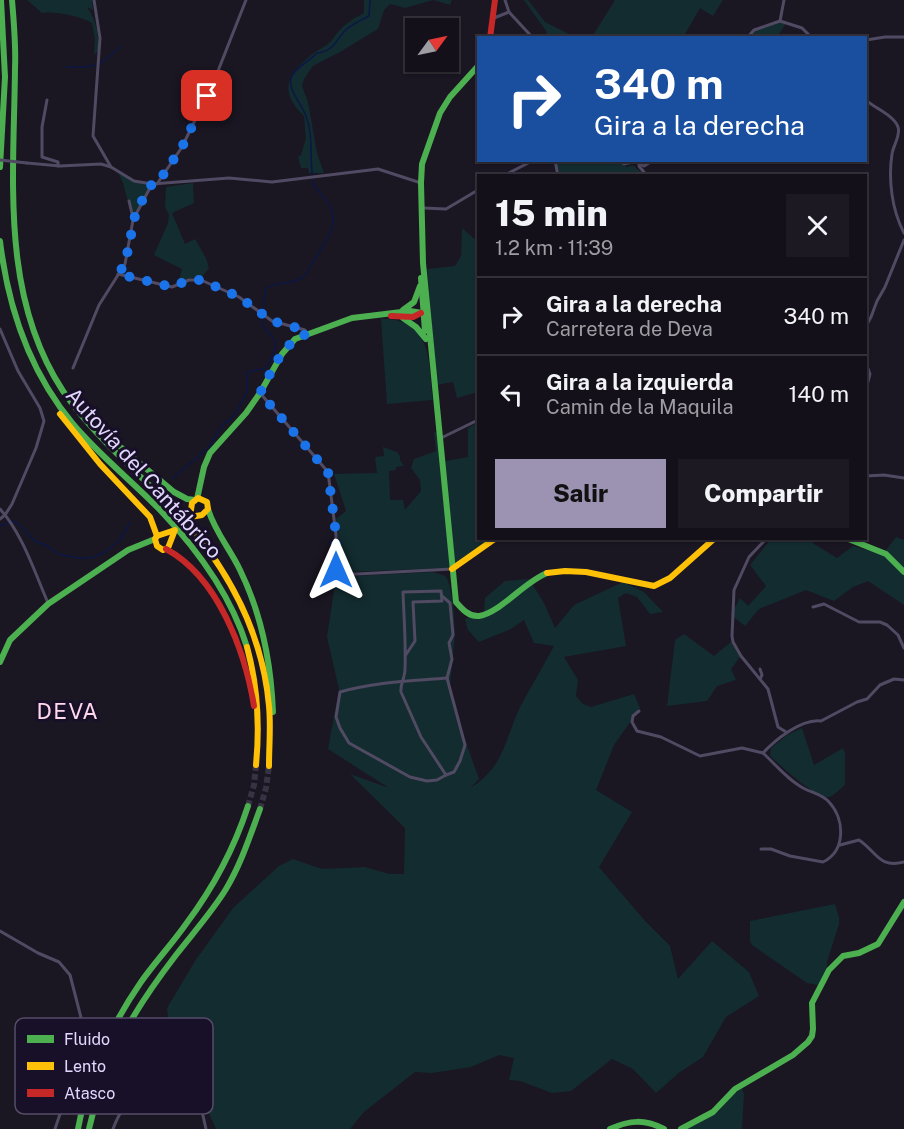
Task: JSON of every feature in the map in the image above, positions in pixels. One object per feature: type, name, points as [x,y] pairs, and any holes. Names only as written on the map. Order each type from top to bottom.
[{"type":"main road","points":[[0,167],[5,77],[1,0]]},
{"type":"main road","name":"Autovía del Cantábrico","points":[[12,0],[15,75],[10,241],[13,266],[27,318],[42,356],[69,402],[89,427],[194,529],[232,583],[246,612],[264,673],[268,700],[268,766]]},
{"type":"main road","points":[[490,36],[495,0]]},
{"type":"main road","points":[[477,67],[450,97],[440,112],[422,164],[421,183],[423,208],[422,313],[425,318],[431,356],[441,438],[456,602],[466,613],[477,616],[488,612],[540,576],[552,572],[584,573],[621,579],[644,586],[658,585],[714,540]]},
{"type":"main road","name":"Autovía del Cantábrico","points":[[0,241],[4,275],[16,324],[29,357],[46,387],[82,435],[186,537],[223,588],[248,648],[254,680],[259,728],[256,765],[254,704],[241,653],[222,614],[195,572],[182,557],[166,549]]},
{"type":"main road","points":[[10,241],[21,292],[33,327],[54,372],[72,400],[93,424],[174,492],[187,499],[205,500]]},
{"type":"main road","points":[[400,315],[414,302],[422,285]]},
{"type":"main road","points":[[422,285],[428,340]]},
{"type":"main road","points":[[208,509],[205,514],[197,514],[192,508],[210,453],[246,413],[289,345],[307,334],[352,318],[386,315],[413,316],[422,313]]},
{"type":"main road","points":[[400,315],[411,321],[428,340]]},
{"type":"main road","points":[[0,662],[10,640],[48,604],[128,550],[142,544],[152,544],[156,540],[166,534],[171,540],[170,546],[160,549],[156,540],[150,517],[99,464],[79,439],[51,400],[46,387]]},
{"type":"main road","points":[[200,488],[208,504],[212,523],[239,566],[249,587],[265,641],[273,698],[273,745],[269,757]]},
{"type":"main road","points":[[452,569],[493,540]]},
{"type":"main road","points":[[851,540],[886,553],[898,563],[904,572]]},
{"type":"main road","points":[[118,1018],[142,981],[191,917],[218,877],[231,852],[248,806]]},
{"type":"main road","points":[[132,1018],[149,991],[225,890],[244,854],[260,809]]},
{"type":"main road","points":[[681,1129],[713,1112],[735,1089],[793,1055],[808,1042],[813,1029],[812,1003],[829,970],[843,956],[859,953],[878,944],[904,902]]},
{"type":"main road","points":[[78,1129],[82,1114]]},
{"type":"main road","points":[[89,1129],[93,1114]]},
{"type":"main road","points":[[610,1129],[641,1120],[664,1129]]},
{"type":"street","points":[[94,0],[100,38],[93,135],[111,167]]},
{"type":"street","points":[[157,184],[172,164],[200,110],[246,0]]},
{"type":"street","points":[[505,0],[510,12],[531,36]]},
{"type":"street","points":[[780,21],[784,0]]},
{"type":"street","points":[[493,19],[510,12]]},
{"type":"street","points":[[749,36],[754,30],[780,21],[802,28],[810,36]]},
{"type":"street","points":[[867,40],[904,37]]},
{"type":"street","points":[[47,100],[42,127],[42,157],[58,162],[58,166]]},
{"type":"street","points":[[867,101],[904,129]]},
{"type":"street","points":[[898,125],[899,130],[892,154],[891,183],[893,202],[904,233]]},
{"type":"street","points":[[0,160],[58,166],[101,164],[111,167],[134,181],[152,184],[229,178],[272,182],[356,170],[384,170],[421,183]]},
{"type":"street","points":[[507,174],[530,162]]},
{"type":"street","points":[[634,162],[645,174]]},
{"type":"street","points":[[638,165],[644,166],[651,162]]},
{"type":"street","points":[[73,368],[99,304],[125,264],[133,220],[152,184]]},
{"type":"street","points":[[423,208],[446,209],[477,191]]},
{"type":"street","points":[[129,201],[133,220]]},
{"type":"street","points":[[867,324],[904,240]]},
{"type":"street","points":[[118,274],[172,287],[189,280],[201,280],[239,297],[272,321],[305,330],[307,334]]},
{"type":"street","points":[[0,329],[18,371],[40,408],[44,421],[33,454],[5,514],[0,519]]},
{"type":"street","points":[[867,367],[870,379],[867,384]]},
{"type":"street","points":[[260,393],[328,472],[336,535],[336,570],[341,574],[452,569]]},
{"type":"street","points":[[441,438],[477,420]]},
{"type":"street","points":[[867,476],[884,475],[904,478]]},
{"type":"street","points":[[0,509],[28,556],[48,604]]},
{"type":"street","points":[[765,540],[749,557],[734,590],[732,642],[768,689],[778,727],[786,732]]},
{"type":"street","points":[[405,656],[415,641],[413,602],[442,601],[441,591],[403,592],[405,672],[400,686],[421,737],[446,775]]},
{"type":"street","points":[[441,595],[450,603],[453,635],[449,643],[452,659],[447,678],[465,745],[454,772],[437,780],[427,781],[410,777],[349,743],[340,728],[336,717],[340,692],[357,687],[447,678]]},
{"type":"street","points":[[813,607],[824,604],[860,622],[880,622],[898,635],[904,648]]},
{"type":"street","points":[[760,669],[762,675],[760,680]]},
{"type":"street","points":[[763,753],[786,732],[807,722],[821,721],[867,699],[880,685],[894,679],[904,680]]},
{"type":"street","points":[[639,711],[633,716],[632,722],[637,731],[661,737],[700,756],[742,748],[763,753],[794,782],[829,801],[838,816],[840,845]]},
{"type":"street","points":[[760,849],[771,849],[790,856],[823,862],[840,845],[859,840],[877,859],[886,863],[904,862]]},
{"type":"street","points":[[0,931],[38,953],[59,962],[70,975],[81,1018]]},
{"type":"street","points":[[55,1129],[60,1114]]},
{"type":"street","points":[[113,1129],[120,1114]]},
{"type":"street","points":[[203,1114],[206,1129]]},
{"type":"green space","points":[[27,0],[92,0],[93,10],[87,7],[97,28],[98,51],[94,55],[95,39],[92,23],[67,15],[42,13]]},
{"type":"green space","points":[[364,0],[433,0],[405,8],[390,4],[384,10],[378,29],[313,66],[302,86],[308,102],[317,153],[324,173],[309,173],[308,168],[301,168],[298,157],[301,155],[306,138],[304,116],[291,98],[288,90],[289,82],[305,60],[326,46],[353,19],[364,13]]},
{"type":"green space","points":[[433,0],[452,0],[450,5]]},
{"type":"green space","points":[[524,0],[528,0],[545,22],[573,36],[545,36],[547,32]]},
{"type":"green space","points":[[615,0],[723,0],[713,16],[700,8],[684,36],[593,36]]},
{"type":"green space","points":[[776,22],[787,22],[778,36],[749,36],[754,30]]},
{"type":"green space","points":[[556,162],[617,162],[627,167],[633,165],[643,174],[560,174]]},
{"type":"green space","points":[[117,170],[134,181],[152,184],[133,220],[123,183]]},
{"type":"green space","points":[[193,183],[194,203],[172,213],[185,244],[195,239],[209,268],[202,277],[190,278],[178,284],[182,269],[154,255],[168,223],[169,215],[165,207],[166,187]]},
{"type":"green space","points":[[462,228],[477,241],[477,392],[457,398],[453,382],[437,385],[427,269],[455,266],[461,256]]},
{"type":"green space","points":[[381,319],[398,321],[410,326],[419,334],[425,344],[428,357],[433,400],[387,404]]},
{"type":"green space","points":[[477,423],[477,540],[490,540],[448,568],[347,572],[341,569],[336,519],[346,511],[334,474],[377,473],[375,457],[384,456],[383,447],[397,452],[404,466],[389,471],[390,500],[403,500],[405,510],[421,491],[420,480],[411,468],[414,459],[436,451],[434,432],[438,433],[441,462],[468,457],[468,428]]},
{"type":"green space","points":[[896,537],[904,540],[904,605],[868,581],[853,587],[834,601],[806,590],[759,609],[745,626],[731,615],[740,598],[748,606],[766,586],[750,565],[770,540],[808,540],[837,558],[853,546],[883,554]]},
{"type":"green space","points":[[433,572],[445,576],[448,580],[453,602],[455,634],[450,686],[463,734],[479,779],[470,788],[481,780],[497,762],[520,707],[554,646],[534,643],[524,620],[511,629],[479,642],[468,630],[465,619],[484,612],[485,598],[505,581],[529,579],[544,603],[555,628],[574,605],[623,582],[644,592],[663,612],[650,614],[637,597],[626,593],[618,598],[626,646],[564,657],[578,680],[576,696],[583,704],[591,707],[634,694],[640,708],[614,745],[596,790],[632,812],[599,867],[646,922],[670,946],[678,979],[712,941],[749,972],[759,996],[726,1017],[703,1057],[680,1072],[656,1093],[633,1069],[612,1059],[571,1091],[552,1093],[520,1081],[509,1080],[514,1058],[499,1055],[471,1067],[432,1073],[415,1072],[364,1112],[350,1129],[216,1129],[209,1114],[213,1114],[213,1018],[168,1018],[167,1008],[195,961],[233,908],[279,866],[293,859],[322,869],[365,867],[389,874],[404,874],[405,828],[350,774],[389,788],[328,749],[339,689],[327,637],[336,577]]},
{"type":"green space","points":[[684,634],[714,656],[731,642],[740,657],[731,669],[736,680],[717,686],[707,701],[667,706],[675,640]]},
{"type":"green space","points":[[802,728],[814,765],[843,748],[845,753],[845,785],[829,797],[807,787],[770,756],[771,748],[787,735]]},
{"type":"green space","points":[[835,904],[839,924],[827,962],[827,970],[818,985],[807,983],[752,945],[750,941],[750,921]]},
{"type":"green space","points":[[742,1088],[744,1094],[742,1129],[687,1129],[719,1111],[731,1096]]},
{"type":"waterway","points":[[172,479],[208,448],[224,423],[230,420],[237,411],[247,392],[247,373],[265,368],[272,356],[275,349],[274,340],[262,322],[265,289],[269,286],[295,281],[304,276],[330,234],[333,213],[328,202],[314,184],[308,124],[292,88],[291,78],[295,71],[317,53],[332,47],[349,27],[369,16],[370,0]]},
{"type":"waterway","points":[[66,67],[96,65],[107,59],[121,46]]},
{"type":"waterway","points":[[0,526],[12,521],[35,541],[58,554],[92,558],[105,552],[120,540],[130,523]]},
{"type":"tunnel","points":[[248,806],[254,785],[256,765]]},
{"type":"tunnel","points":[[260,809],[269,766]]},
{"type":"traffic: fast","points":[[0,167],[5,77],[1,0]]},
{"type":"traffic: fast","points":[[12,0],[15,51],[13,151],[15,235],[20,276],[29,316],[43,354],[63,391],[76,409],[185,520]]},
{"type":"traffic: fast","points":[[477,67],[450,97],[440,113],[422,164],[421,183],[423,263],[456,602],[469,614],[479,616],[487,614],[547,573]]},
{"type":"traffic: fast","points":[[0,241],[15,314],[23,338],[44,382],[73,424],[160,510],[200,557],[232,609],[247,647]]},
{"type":"traffic: fast","points":[[421,278],[425,331]]},
{"type":"traffic: fast","points":[[403,310],[414,302],[420,286]]},
{"type":"traffic: fast","points":[[197,499],[204,467],[210,453],[246,413],[282,354],[295,339],[352,318],[410,311],[422,313]]},
{"type":"traffic: fast","points":[[403,318],[416,327],[426,339]]},
{"type":"traffic: fast","points":[[74,402],[93,424],[174,492],[187,499],[195,500]]},
{"type":"traffic: fast","points":[[208,509],[248,587],[260,622],[270,675],[273,712]]},
{"type":"traffic: fast","points":[[0,662],[10,640],[48,604],[128,550],[155,539]]},
{"type":"traffic: fast","points":[[851,540],[886,554],[904,572]]},
{"type":"traffic: fast","points":[[118,1018],[141,982],[181,931],[214,882],[236,838],[248,806]]},
{"type":"traffic: fast","points":[[133,1018],[146,996],[226,889],[241,860],[260,809]]},
{"type":"traffic: fast","points":[[681,1129],[713,1112],[735,1089],[793,1055],[808,1042],[813,1029],[812,1003],[829,970],[843,956],[859,953],[878,944],[904,902]]},
{"type":"traffic: fast","points":[[78,1129],[81,1114]]},
{"type":"traffic: fast","points":[[89,1129],[93,1114]]},
{"type":"traffic: fast","points":[[610,1129],[637,1122],[664,1129]]},
{"type":"traffic: slow","points":[[60,414],[100,464],[150,517],[157,536]]},
{"type":"traffic: slow","points":[[198,498],[207,502],[208,509],[202,515],[190,517],[192,503],[198,498]]},
{"type":"traffic: slow","points":[[185,520],[230,584],[252,630],[266,680],[270,728],[269,766]]},
{"type":"traffic: slow","points":[[175,530],[168,548],[163,550],[157,546],[155,539],[157,536],[175,530]]},
{"type":"traffic: slow","points":[[452,569],[493,540]]},
{"type":"traffic: slow","points":[[547,573],[586,572],[654,586],[670,578],[713,540]]},
{"type":"traffic: slow","points":[[247,647],[254,677],[257,706],[256,765]]},
{"type":"traffic: jam","points":[[490,36],[495,0]]},
{"type":"traffic: jam","points":[[391,316],[413,317],[421,313]]},
{"type":"traffic: jam","points":[[166,549],[200,578],[226,617],[244,662],[254,706]]},
{"type":"district","name":"DEVA","points":[[68,711]]},
{"type":"route","points":[[207,96],[172,164],[157,184],[152,184],[136,211],[125,264],[118,274],[166,287],[189,280],[201,280],[239,297],[272,321],[305,330],[307,334],[295,339],[282,354],[260,393],[328,472],[336,535],[336,570]]}]
